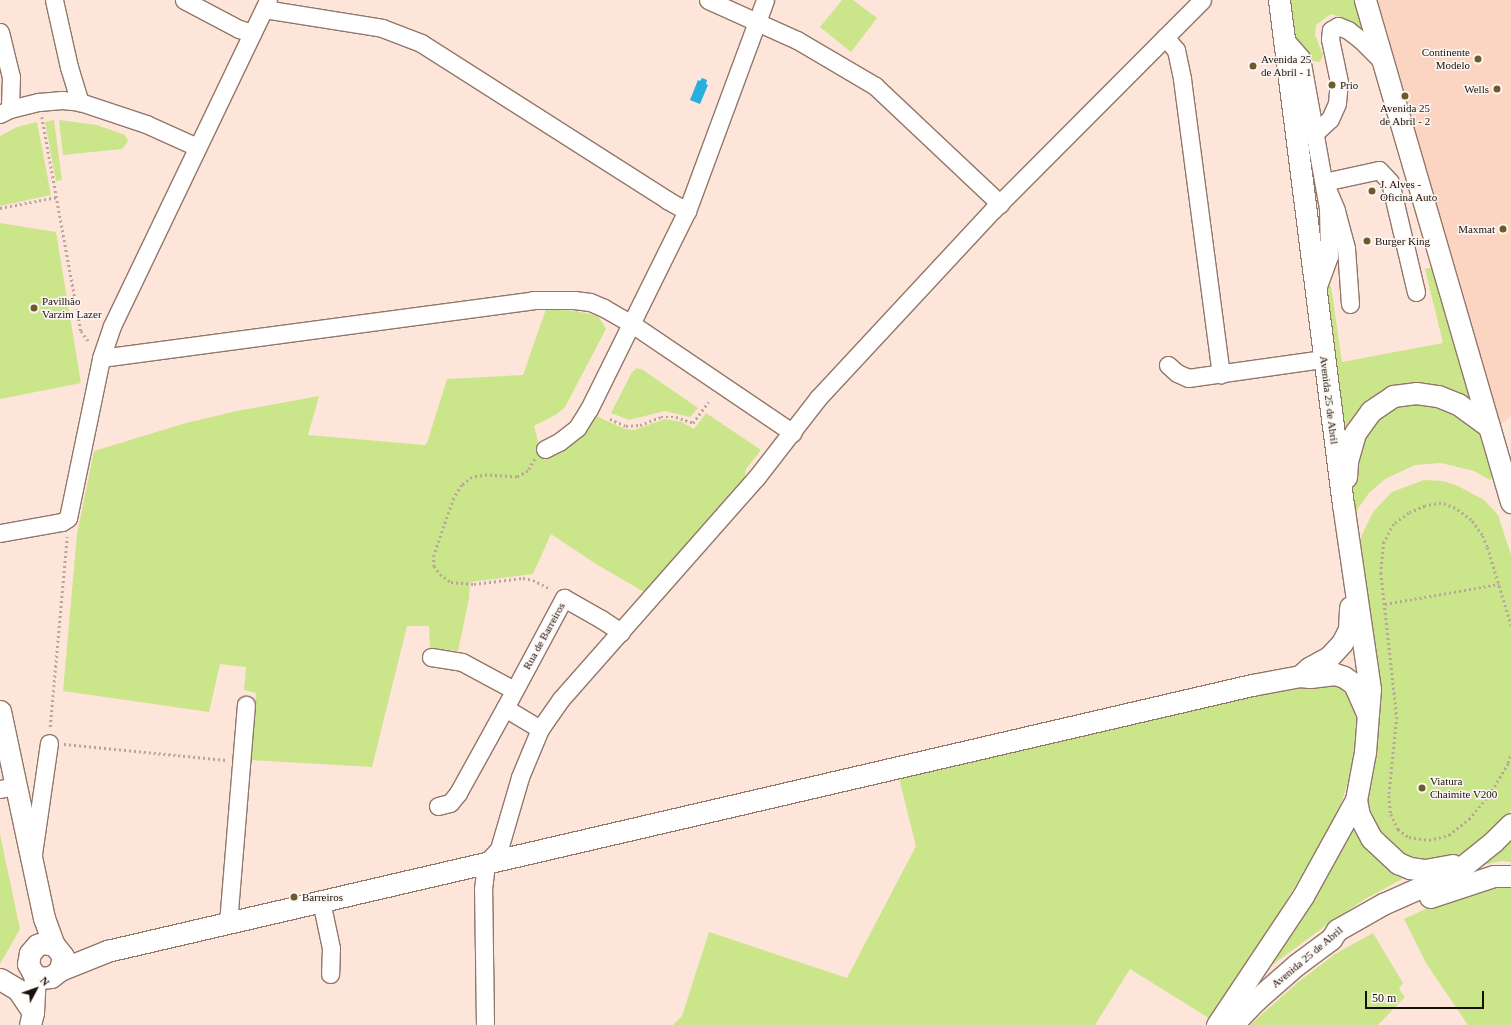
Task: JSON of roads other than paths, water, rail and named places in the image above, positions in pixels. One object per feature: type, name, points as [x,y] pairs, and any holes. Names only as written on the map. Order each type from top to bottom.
[{"type":"main road","name":"Avenida 25 de Abril","points":[[1217,1025],[1303,896],[1356,800],[1365,752],[1370,689],[1343,505],[1279,0]]},
{"type":"main road","points":[[1365,0],[1511,502]]},
{"type":"main road","points":[[1343,505],[1347,461],[1355,433],[1370,411],[1393,396],[1416,393],[1438,396],[1458,404],[1488,426]]},
{"type":"main road","points":[[1300,676],[1309,668],[1329,657],[1342,643],[1349,629],[1351,610],[1347,586],[1351,552]]},
{"type":"main road","points":[[0,978],[40,967],[321,901],[1252,685],[1300,676],[1310,678],[1335,674],[1344,677],[1354,684],[1367,713]]},
{"type":"main road","points":[[0,711],[8,787],[32,862],[44,918],[56,947]]},
{"type":"main road","name":"Avenida 25 de Abril","points":[[1356,800],[1359,815],[1371,838],[1398,863],[1410,868],[1425,870],[1442,868],[1474,856]]},
{"type":"main road","name":"Avenida 25 de Abril","points":[[1232,1025],[1267,990],[1296,965],[1331,939],[1337,930],[1383,904],[1457,871],[1493,842],[1511,824]]},
{"type":"main road","points":[[1331,939],[1342,938],[1389,913],[1461,886],[1494,876],[1511,876]]},
{"type":"main road","points":[[40,967],[44,918]]},
{"type":"main road","points":[[31,1019],[43,943],[56,947],[98,954]]},
{"type":"main road","points":[[0,978],[18,990],[31,1019]]},
{"type":"street","points":[[54,0],[69,67],[80,102]]},
{"type":"street","points":[[184,0],[239,29],[252,33]]},
{"type":"street","points":[[708,0],[797,40],[875,86],[1000,204]]},
{"type":"street","points":[[541,452],[559,442],[577,428],[589,409],[632,324],[687,211],[765,0]]},
{"type":"street","points":[[485,1025],[483,889],[486,863],[499,849],[518,784],[540,729],[561,699],[756,478],[793,433],[818,398],[1000,204],[1202,0]]},
{"type":"street","points":[[0,533],[62,522],[68,518],[98,353],[266,5],[382,28],[421,43],[667,200],[687,211]]},
{"type":"street","points":[[1316,132],[1330,119],[1337,103],[1339,82],[1330,39],[1331,30],[1338,26],[1348,30],[1361,40],[1383,62]]},
{"type":"street","points":[[0,32],[11,77],[5,112],[39,102],[62,100],[80,102],[146,124],[197,147]]},
{"type":"street","points":[[1165,37],[1176,50],[1182,79],[1221,374]]},
{"type":"street","points":[[1283,37],[1301,58],[1316,132],[1328,208],[1329,256],[1316,294]]},
{"type":"street","points":[[1324,182],[1379,170],[1383,172],[1390,182],[1416,292]]},
{"type":"street","points":[[1324,182],[1336,210],[1346,248],[1350,304]]},
{"type":"street","points":[[98,353],[533,300],[558,299],[590,302],[632,324],[793,433]]},
{"type":"street","points":[[1168,365],[1177,373],[1188,378],[1324,359]]},
{"type":"street","name":"Rua de Barreiros","points":[[438,806],[450,803],[458,793],[564,598],[601,619],[620,632]]},
{"type":"street","points":[[431,657],[462,662],[514,690]]},
{"type":"street","points":[[228,923],[246,705]]},
{"type":"street","points":[[505,708],[540,729]]},
{"type":"street","points":[[32,862],[48,743]]},
{"type":"street","points":[[321,901],[331,948],[330,974]]},
{"type":"water","points":[[702,78],[707,80],[706,84],[708,85],[700,104],[690,100],[698,80],[700,81]]},
{"type":"place","name":"Continente Modelo","points":[[1478,59]]},
{"type":"place","name":"Avenida 25 de Abril - 1","points":[[1253,66]]},
{"type":"place","name":"Prio","points":[[1332,85]]},
{"type":"place","name":"Wells","points":[[1497,89]]},
{"type":"place","name":"Avenida 25 de Abril - 2","points":[[1405,96]]},
{"type":"place","name":"J. Alves - Oficina Auto","points":[[1372,191]]},
{"type":"place","name":"Maxmat","points":[[1503,229]]},
{"type":"place","name":"Burger King","points":[[1367,241]]},
{"type":"place","name":"Pavilhão Varzim Lazer","points":[[34,308]]},
{"type":"place","name":"Viatura Chaimite V200","points":[[1422,788]]},
{"type":"place","name":"Barreiros","points":[[294,897]]}]
